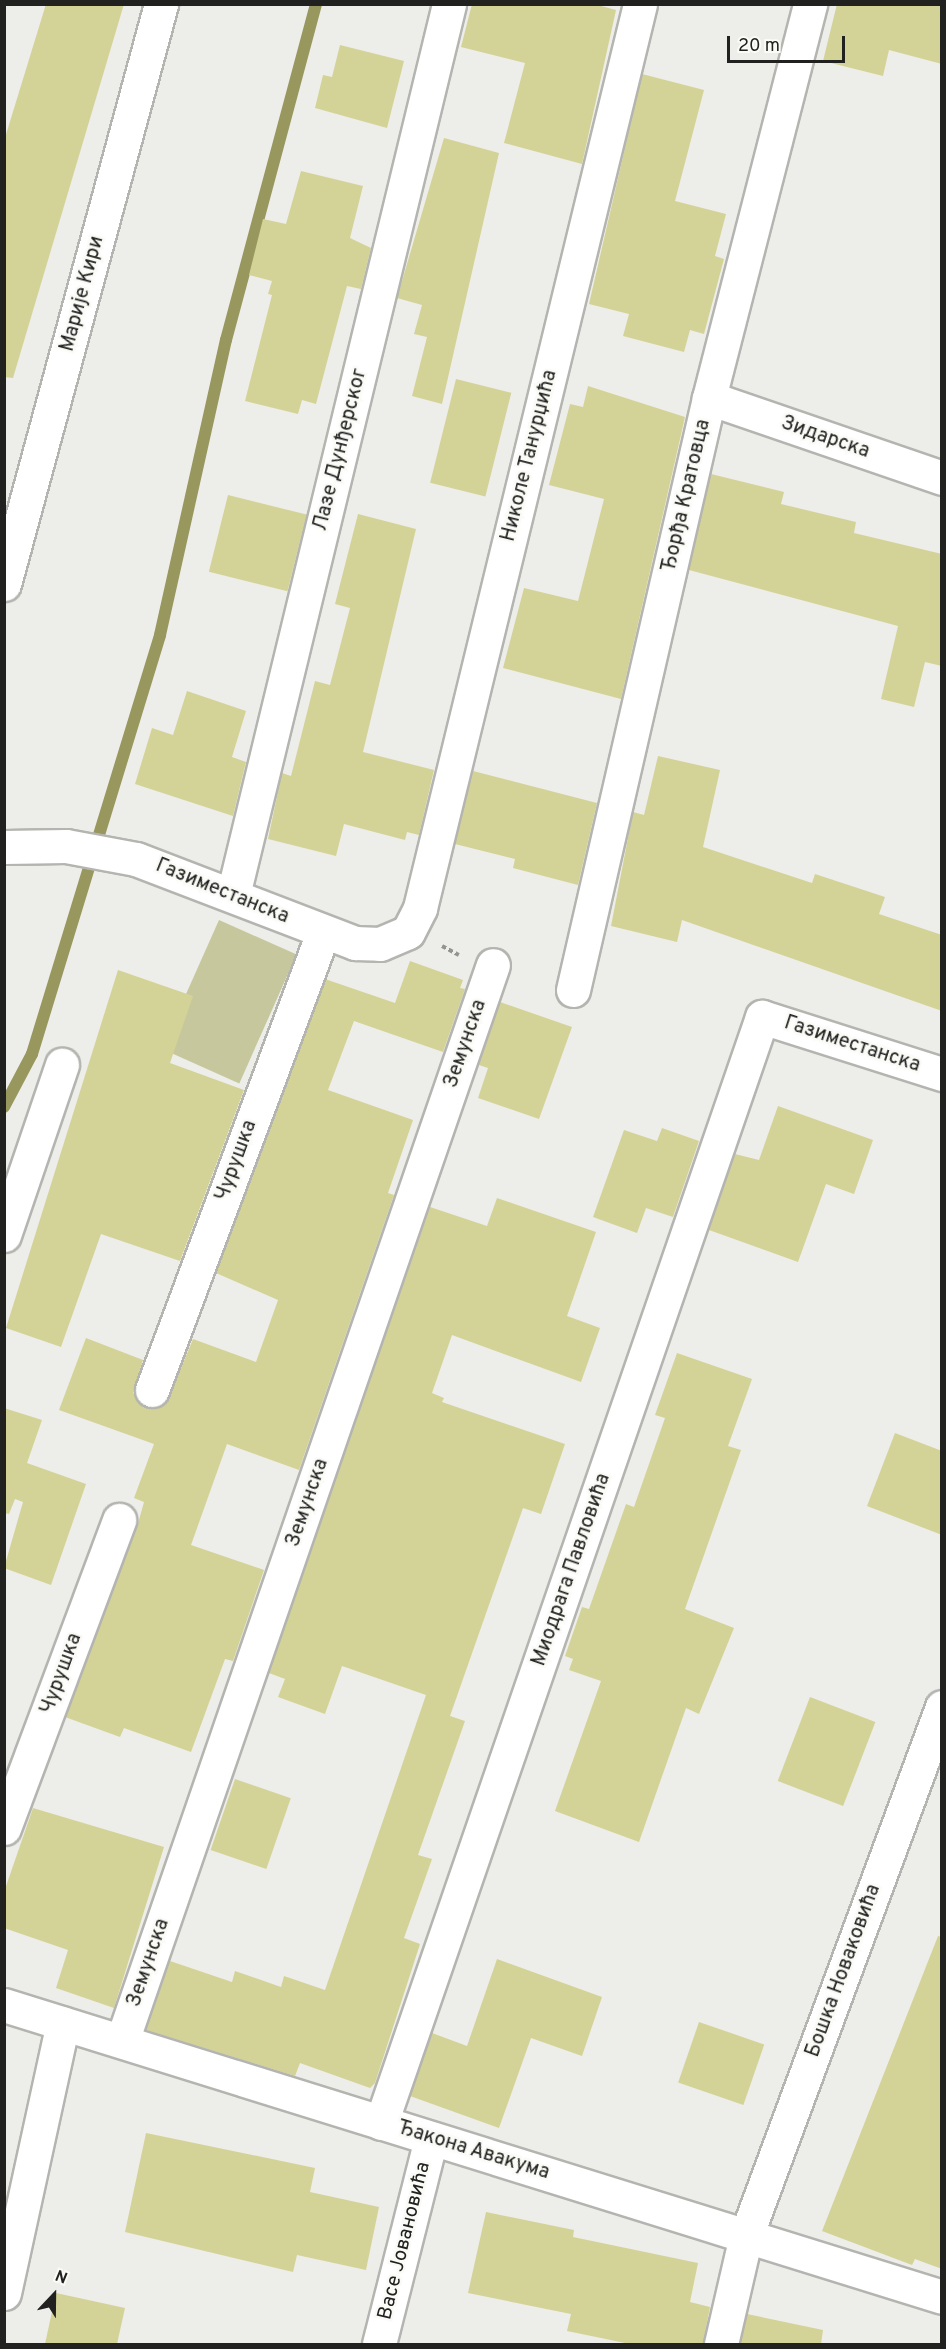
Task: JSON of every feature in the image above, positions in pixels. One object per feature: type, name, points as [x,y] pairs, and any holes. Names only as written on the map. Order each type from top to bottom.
[{"type":"street","name":"Марије Кири","points":[[4,584],[161,4]]},
{"type":"street","name":"Лазе Дунђерског","points":[[233,895],[449,4]]},
{"type":"street","name":"Николе Танурџића","points":[[420,908],[640,4]]},
{"type":"street","name":"Ђорђа Кратовца","points":[[573,990],[709,398],[810,4]]},
{"type":"street","name":"Зидарска","points":[[709,398],[942,478]]},
{"type":"street","name":"Газиместанска","points":[[4,847],[66,846],[136,860],[355,943],[398,940],[420,908]]},
{"type":"street","name":"Чурушка","points":[[152,1390],[323,932]]},
{"type":"street","name":"Земунска","points":[[122,2041],[493,965]]},
{"type":"street","name":"Газиместанска","points":[[762,1017],[942,1074]]},
{"type":"street","name":"Миодрага Павловића","points":[[381,2123],[762,1017]]},
{"type":"street","points":[[4,1235],[62,1065]]},
{"type":"street","name":"Чурушка","points":[[4,1828],[119,1520]]},
{"type":"street","name":"Бошка Новаковића","points":[[721,2344],[746,2236],[942,1707]]},
{"type":"street","name":"Ђакона Авакума","points":[[4,2005],[942,2298]]},
{"type":"street","points":[[4,2293],[63,2023]]},
{"type":"street","name":"Васе Јовановића","points":[[379,2344],[431,2138]]},
{"type":"green space","points":[[219,920],[297,955],[239,1083],[162,1049]]},
{"type":"building","points":[[46,4],[124,4],[13,378],[4,377],[4,141]]},
{"type":"building","points":[[472,4],[594,4],[616,10],[582,164],[504,143],[525,63],[461,47]]},
{"type":"building","points":[[837,4],[942,4],[942,64],[889,50],[883,76],[823,61]]},
{"type":"building","points":[[340,45],[404,61],[387,128],[315,108],[323,75],[332,77]]},
{"type":"building","points":[[642,74],[704,90],[675,201],[726,214],[715,256],[724,259],[704,334],[690,330],[684,352],[623,336],[629,314],[589,304]]},
{"type":"building","points":[[444,138],[499,153],[442,404],[412,396],[427,337],[414,334],[422,305],[397,298]]},
{"type":"building","points":[[301,171],[363,186],[350,238],[371,248],[361,289],[347,286],[316,404],[302,400],[298,414],[245,401],[272,295],[268,294],[272,281],[249,275],[263,219],[286,224]]},
{"type":"building","points":[[456,379],[511,393],[485,497],[430,483]]},
{"type":"building","points":[[588,386],[685,417],[621,699],[503,668],[524,588],[578,601],[604,499],[549,485],[570,404],[583,407]]},
{"type":"building","points":[[711,474],[784,492],[781,504],[856,522],[854,533],[942,554],[942,666],[925,662],[914,707],[881,699],[898,626],[689,570]]},
{"type":"building","points":[[228,495],[307,515],[287,591],[209,572]]},
{"type":"building","points":[[358,514],[416,529],[363,752],[434,770],[419,835],[407,832],[405,840],[344,824],[336,856],[268,839],[282,773],[291,776],[315,681],[330,685],[350,608],[335,604]]},
{"type":"building","points":[[187,691],[246,711],[232,757],[246,762],[233,816],[135,784],[152,728],[173,735]]},
{"type":"building","points":[[658,756],[720,770],[703,847],[812,883],[815,874],[885,897],[879,914],[942,935],[942,1011],[682,920],[677,942],[611,926],[633,812],[644,815]]},
{"type":"building","points":[[473,771],[597,803],[578,885],[513,868],[515,859],[455,844]]},
{"type":"building","points":[[410,961],[463,980],[460,988],[465,989],[443,1052],[354,1021],[328,1090],[413,1120],[388,1193],[394,1195],[299,1470],[227,1444],[191,1545],[264,1570],[233,1661],[225,1659],[191,1752],[124,1728],[120,1737],[65,1717],[137,1527],[144,1502],[134,1498],[154,1444],[59,1410],[86,1338],[143,1360],[133,1393],[146,1408],[163,1405],[169,1397],[193,1339],[256,1362],[278,1300],[216,1273],[325,979],[395,1003]]},
{"type":"building","points":[[118,970],[193,996],[170,1063],[244,1090],[180,1261],[101,1234],[61,1347],[6,1328]]},
{"type":"building","points":[[500,1002],[572,1027],[539,1119],[478,1098],[488,1068],[479,1065]]},
{"type":"building","points":[[778,1106],[873,1140],[854,1194],[826,1184],[798,1262],[709,1230],[735,1154],[759,1160]]},
{"type":"building","points":[[662,1128],[699,1141],[673,1217],[646,1208],[637,1233],[593,1217],[624,1130],[657,1141]]},
{"type":"building","points":[[497,1198],[596,1232],[567,1316],[600,1328],[581,1382],[452,1335],[432,1393],[444,1398],[442,1402],[565,1444],[541,1514],[523,1508],[450,1716],[465,1721],[418,1855],[432,1859],[404,1938],[420,1944],[375,2083],[370,2088],[300,2063],[295,2076],[146,2030],[170,1961],[232,1982],[235,1971],[281,1987],[284,1976],[325,1990],[426,1695],[342,1666],[325,1714],[278,1697],[285,1679],[269,1673],[430,1207],[487,1226]]},
{"type":"building","points":[[677,1353],[752,1379],[728,1446],[741,1450],[685,1609],[734,1628],[699,1714],[686,1708],[639,1842],[555,1811],[601,1681],[569,1670],[573,1659],[565,1656],[582,1607],[589,1609],[626,1504],[634,1507],[665,1418],[655,1415]]},
{"type":"building","points":[[4,1408],[42,1420],[27,1463],[86,1484],[51,1585],[4,1568],[23,1502],[15,1499],[9,1514],[4,1513]]},
{"type":"building","points":[[895,1433],[942,1451],[942,1535],[867,1506]]},
{"type":"building","points":[[810,1697],[875,1722],[843,1806],[778,1781]]},
{"type":"building","points":[[235,1779],[291,1798],[266,1869],[211,1850]]},
{"type":"building","points":[[33,1808],[164,1847],[114,2008],[56,1988],[68,1950],[4,1928],[4,1892]]},
{"type":"building","points":[[938,1936],[942,1937],[942,2269],[915,2259],[912,2265],[822,2231]]},
{"type":"building","points":[[497,1959],[602,1997],[582,2056],[531,2038],[499,2128],[410,2096],[432,2033],[467,2046]]},
{"type":"building","points":[[699,2022],[764,2044],[743,2105],[678,2083]]},
{"type":"building","points":[[146,2133],[315,2168],[310,2192],[379,2207],[366,2270],[297,2255],[293,2272],[125,2232]]},
{"type":"building","points":[[486,2212],[574,2230],[573,2237],[698,2263],[690,2302],[710,2307],[703,2344],[630,2344],[567,2331],[571,2314],[468,2293]]},
{"type":"building","points":[[56,2293],[125,2308],[117,2344],[45,2344]]},
{"type":"building","points":[[747,2314],[823,2330],[821,2344],[740,2344]]},
{"type":"waterway","points":[[4,1107],[32,1054],[160,635],[226,340],[316,4]]}]
